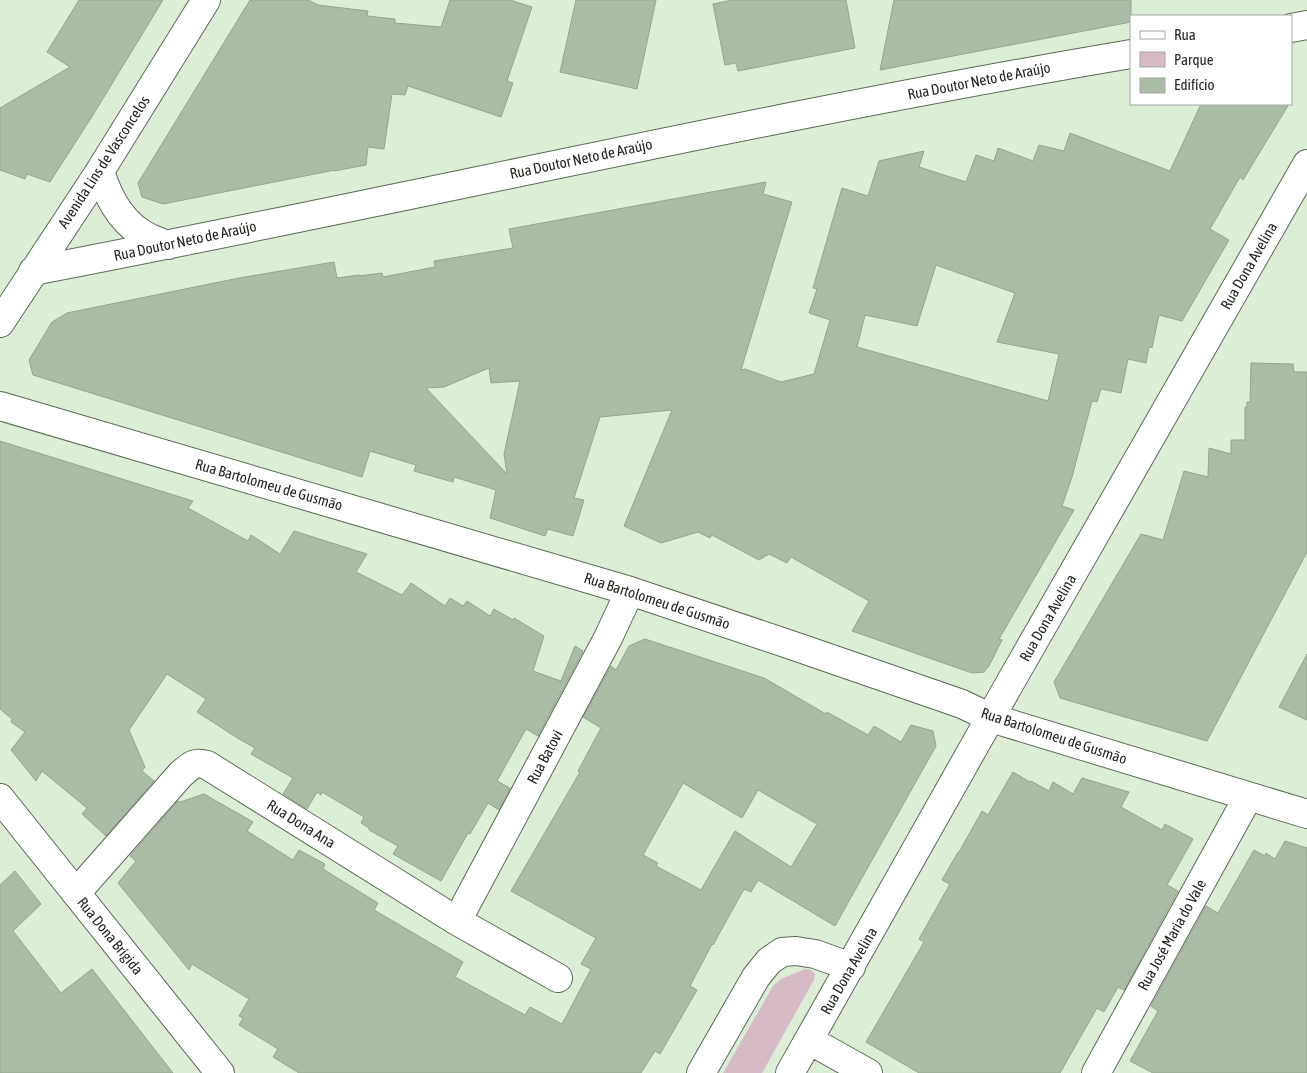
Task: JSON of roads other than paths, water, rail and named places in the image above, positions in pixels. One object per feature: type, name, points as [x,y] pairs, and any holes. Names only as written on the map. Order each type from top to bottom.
[{"type":"street","name":"Avenida Lins de Vasconcelos","points":[[0,323],[100,171],[206,0]]},
{"type":"street","points":[[1292,28],[1307,25]]},
{"type":"street","name":"Rua Doutor Neto de Araújo","points":[[33,272],[652,144],[1015,74],[1130,54]]},
{"type":"street","name":"Rua Dona Avelina","points":[[790,1073],[1307,164]]},
{"type":"street","points":[[100,171],[106,190],[116,208],[130,225],[148,237],[168,245]]},
{"type":"street","name":"Rua Bartolomeu de Gusmão","points":[[0,406],[630,591],[962,704],[991,718],[1307,814]]},
{"type":"street","name":"Rua Batovi","points":[[457,921],[608,638],[630,591]]},
{"type":"street","name":"Rua Dona Ana","points":[[76,893],[181,774],[195,764],[202,763],[457,921],[558,978]]},
{"type":"street","name":"Rua José Maria do Vale","points":[[1096,1073],[1248,797]]},
{"type":"street","name":"Rua Dona Brígida","points":[[0,798],[220,1073]]},
{"type":"street","points":[[701,1073],[756,977],[769,961],[782,952],[796,951],[814,954],[851,967]]},
{"type":"street","points":[[809,1040],[868,1073]]}]
